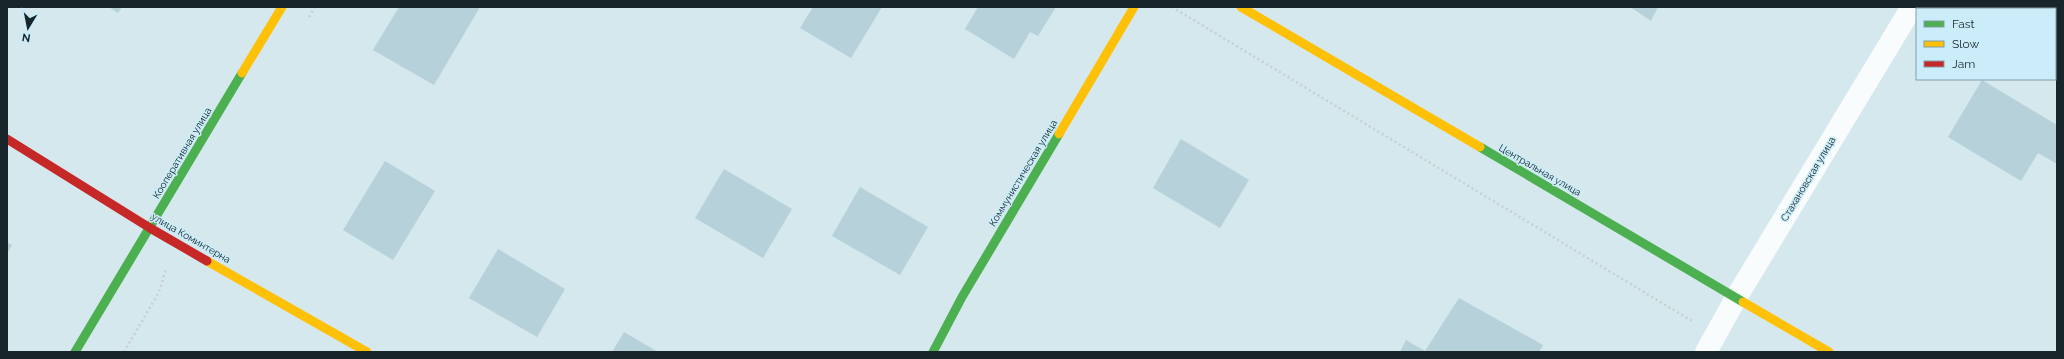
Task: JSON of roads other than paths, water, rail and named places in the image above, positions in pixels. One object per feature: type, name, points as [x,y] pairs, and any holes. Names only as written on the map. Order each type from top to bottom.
[{"type":"street","name":"Кооперативная улица","points":[[75,352],[282,7]]},
{"type":"street","name":"Коммунистическая улица","points":[[932,352],[962,297],[1134,7]]},
{"type":"street","name":"Центральная улица","points":[[1241,7],[1829,352]]},
{"type":"street","name":"Стахановская улица","points":[[1711,344],[1736,298],[1912,7]]},
{"type":"street","name":"улица Коминтерна","points":[[7,139],[150,228],[368,352]]}]
